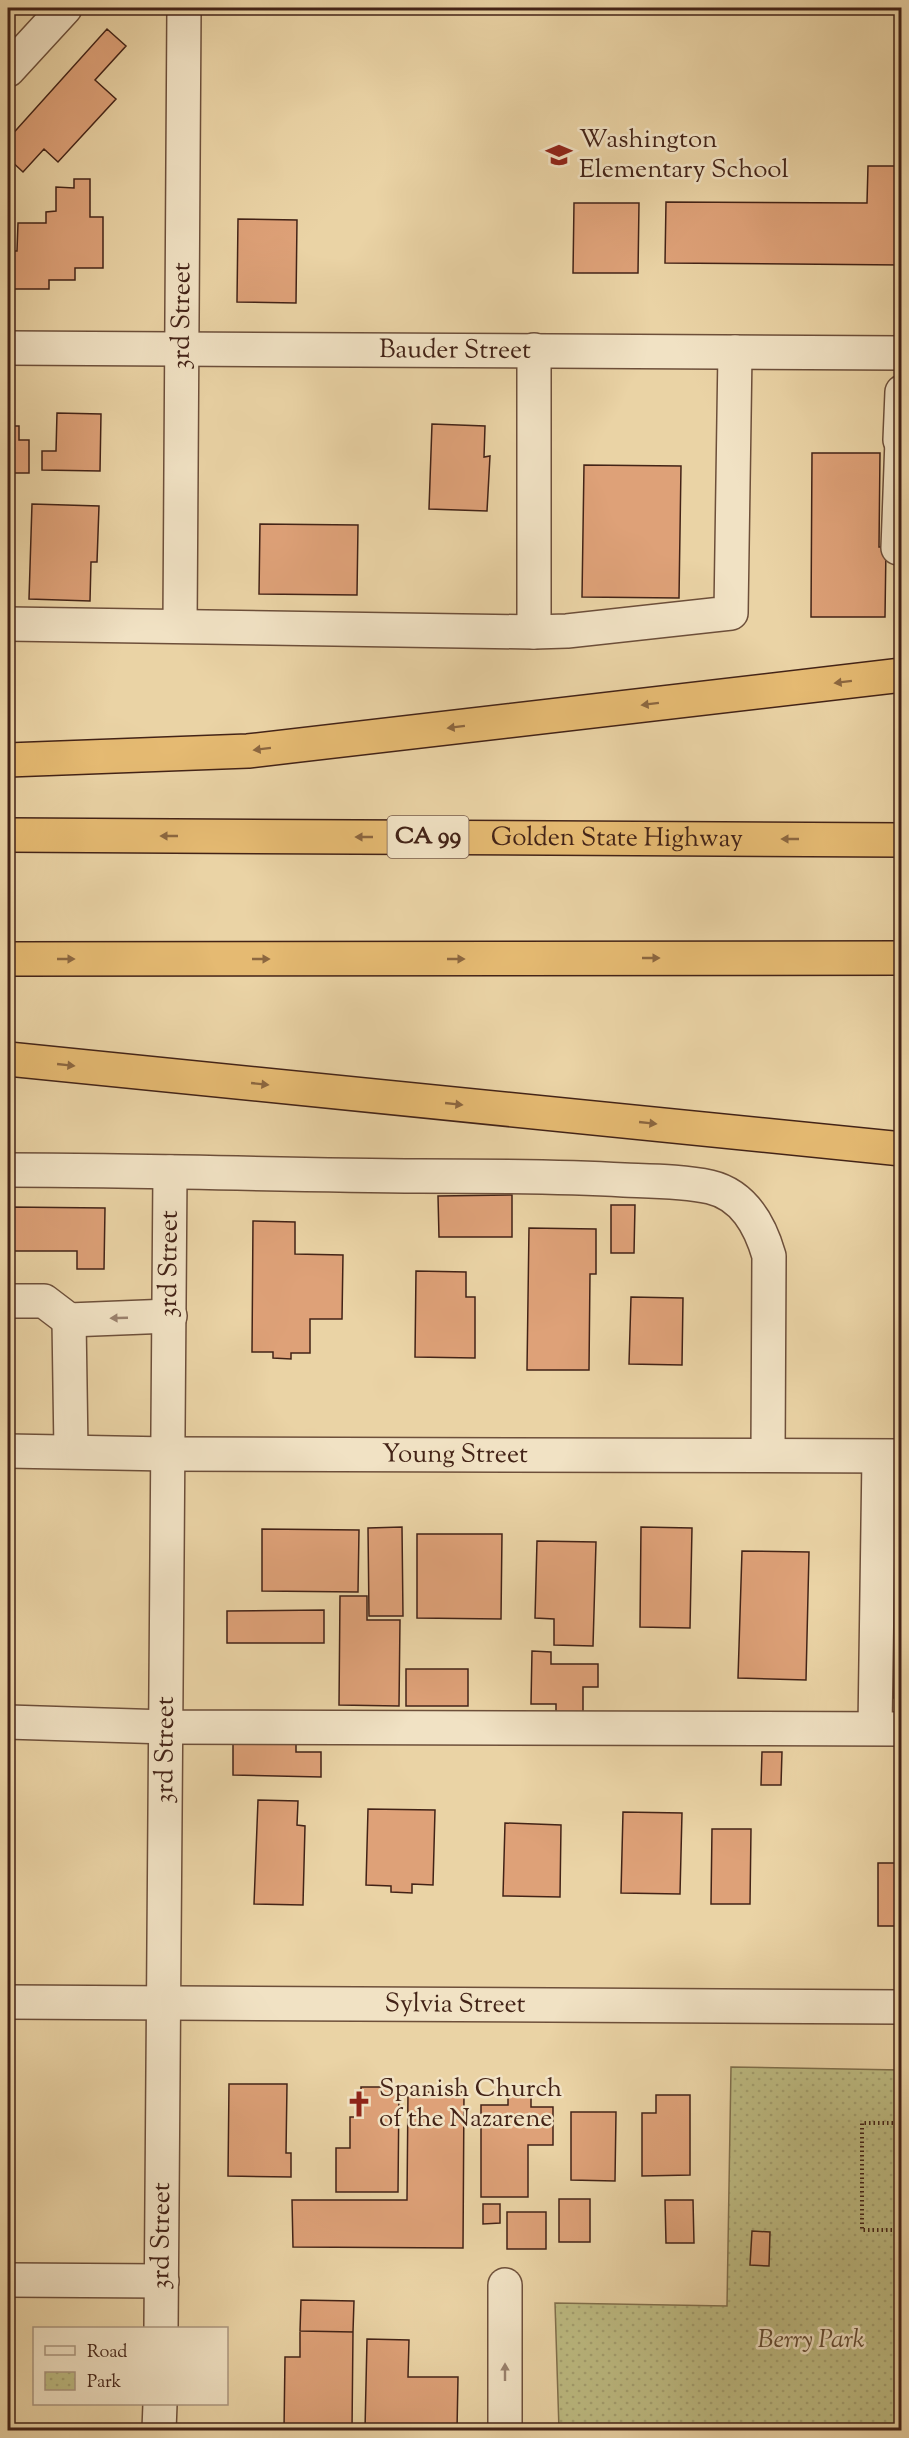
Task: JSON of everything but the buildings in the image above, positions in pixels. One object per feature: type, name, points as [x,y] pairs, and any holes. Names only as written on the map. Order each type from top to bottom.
[{"type":"highway","points":[[8,760],[248,751],[902,675]]},
{"type":"highway","name":"Golden State Highway","points":[[8,835],[902,840]]},
{"type":"highway","points":[[8,959],[902,958]]},
{"type":"highway","points":[[8,1059],[902,1149]]},
{"type":"street","points":[[8,70],[65,8]]},
{"type":"street","name":"3rd Street","points":[[180,625],[184,8]]},
{"type":"street","name":"Bauder Street","points":[[8,348],[902,353]]},
{"type":"street","points":[[534,350],[534,632]]},
{"type":"street","points":[[8,624],[534,632],[567,631],[731,613],[735,352]]},
{"type":"street","points":[[902,392],[898,548],[902,548]]},
{"type":"street","points":[[8,1170],[134,1170],[604,1179],[710,1187],[738,1201],[748,1211],[764,1238],[769,1256],[768,1455]]},
{"type":"street","name":"3rd Street","points":[[161,2327],[170,1172]]},
{"type":"street","points":[[8,1301],[44,1301],[69,1320],[170,1316]]},
{"type":"street","points":[[69,1320],[70,1451]]},
{"type":"street","name":"Young Street","points":[[8,1451],[168,1454],[890,1456]]},
{"type":"street","points":[[8,1722],[167,1726],[888,1729],[890,1456]]},
{"type":"street","name":"Sylvia Street","points":[[8,2002],[902,2007]]},
{"type":"street","points":[[8,2280],[162,2281]]},
{"type":"street","points":[[505,2285],[505,2430]]},
{"type":"street","points":[[159,2430],[160,2405]]},
{"type":"path","points":[[902,2122],[862,2122],[862,2230],[902,2230]]},
{"type":"green space","name":"Berry Park","points":[[731,2067],[901,2070],[901,2430],[559,2430],[555,2303],[727,2306]]},
{"type":"place","name":"Washington Elementary School","points":[[559,155]]},
{"type":"place","name":"Spanish Church of the Nazarene","points":[[359,2104]]}]
